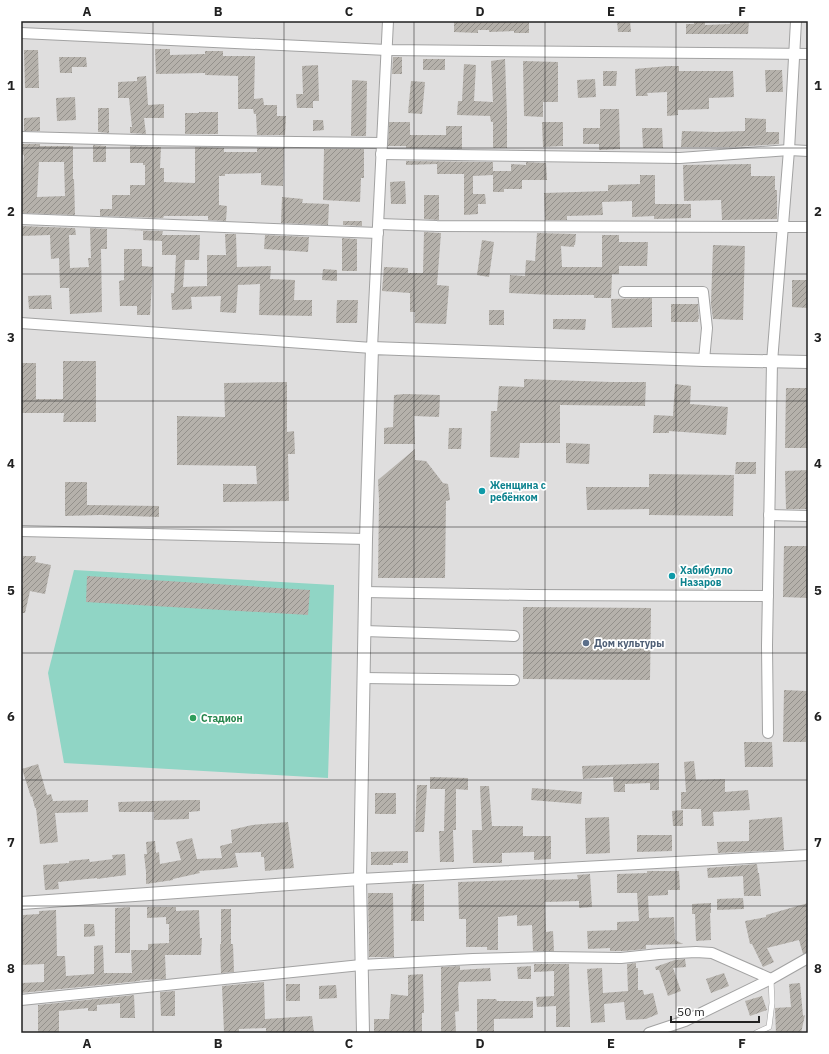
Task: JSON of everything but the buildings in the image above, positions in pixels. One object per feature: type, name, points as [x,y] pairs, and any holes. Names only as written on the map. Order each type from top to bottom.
[{"type":"street","points":[[363,1033],[360,879],[366,539],[372,348],[388,21]]},
{"type":"street","points":[[768,733],[768,596],[772,362],[789,150],[796,21]]},
{"type":"street","points":[[21,33],[387,50],[808,54]]},
{"type":"street","points":[[21,137],[381,143]]},
{"type":"street","points":[[381,154],[680,158],[789,150],[808,151]]},
{"type":"street","points":[[21,219],[379,228],[437,226],[808,227]]},
{"type":"street","points":[[624,292],[703,292],[707,328],[704,360]]},
{"type":"street","points":[[21,323],[372,348],[704,360],[808,362]]},
{"type":"street","points":[[769,515],[808,516]]},
{"type":"street","points":[[21,531],[366,539]]},
{"type":"street","points":[[365,592],[530,595],[768,596]]},
{"type":"street","points":[[364,631],[514,636]]},
{"type":"street","points":[[363,678],[514,680]]},
{"type":"street","points":[[21,903],[360,879],[808,855]]},
{"type":"street","points":[[21,1000],[361,965],[541,957],[621,958],[696,952],[712,953],[771,979]]},
{"type":"street","points":[[649,1033],[685,1021],[771,979],[808,958]]},
{"type":"lane","points":[[756,1033],[769,1027],[772,1003],[771,979]]},
{"type":"shaded area","points":[[21,21],[808,21],[808,1033],[21,1033]]},
{"type":"green space","name":"Стадион","points":[[74,570],[334,585],[328,778],[64,763],[48,673]]},
{"type":"place","name":"Женщина с ребёнком","points":[[482,491]]},
{"type":"place","name":"Хабибулло Назаров","points":[[672,576]]},
{"type":"place","name":"Дом культуры","points":[[586,643]]},
{"type":"place","name":"Стадион","points":[[193,718]]}]
